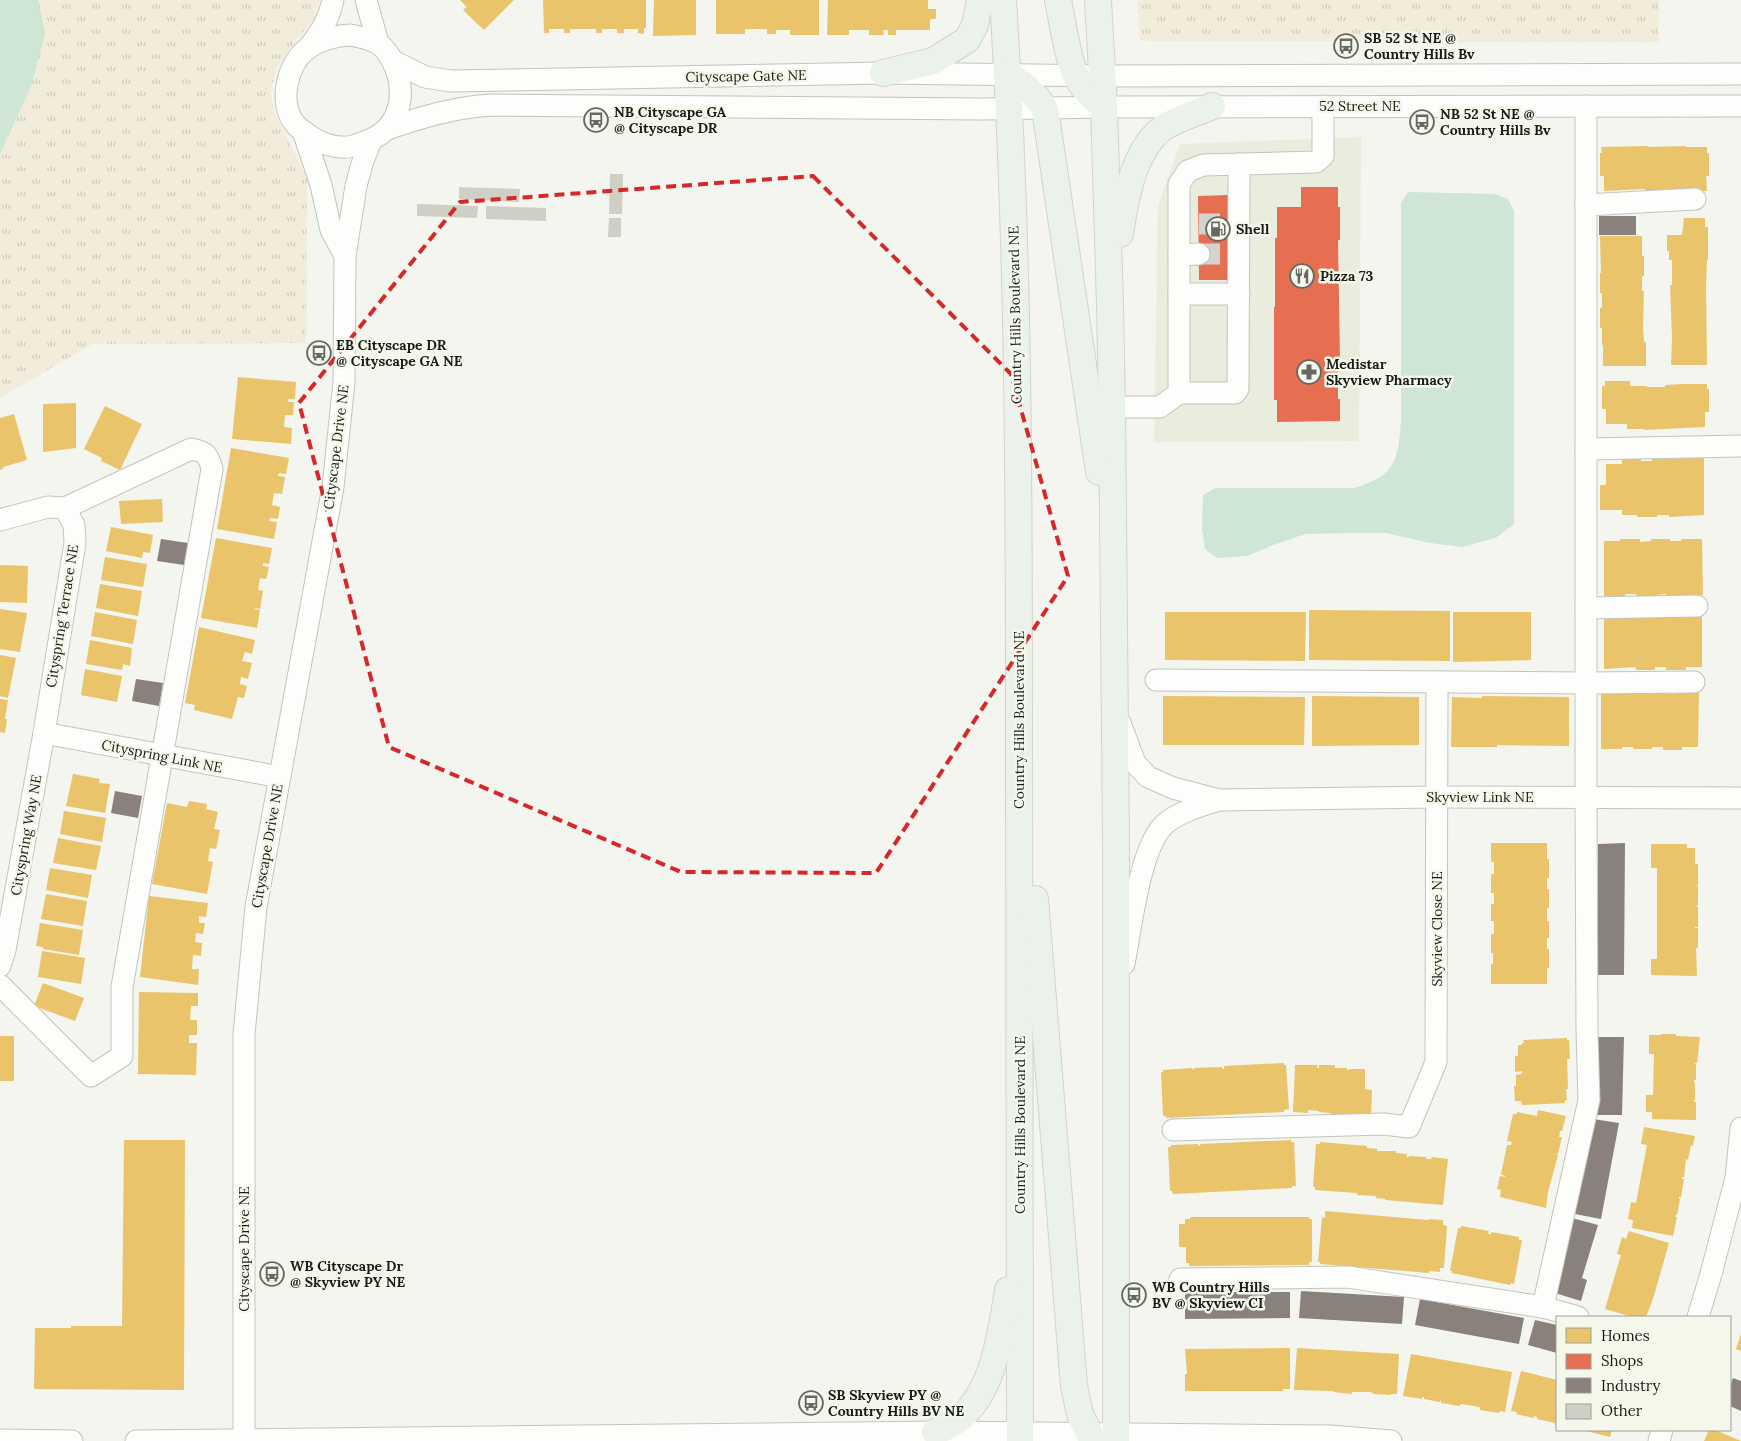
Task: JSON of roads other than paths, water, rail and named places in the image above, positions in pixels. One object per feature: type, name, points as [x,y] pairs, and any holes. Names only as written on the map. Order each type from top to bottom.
[{"type":"main road","points":[[883,73],[933,61],[967,40],[975,25],[980,0]]},
{"type":"main road","name":"Country Hills Boulevard NE","points":[[1003,0],[1009,109],[1014,281],[1019,706],[1020,1213],[1023,1438]]},
{"type":"main road","points":[[1058,0],[1076,75],[1086,90],[1104,107]]},
{"type":"main road","points":[[1098,0],[1104,107],[1112,407],[1116,1005],[1103,1437]]},
{"type":"main road","points":[[1007,74],[1032,91],[1045,109],[1114,569]]},
{"type":"main road","points":[[1110,304],[1124,202],[1140,158],[1148,143],[1165,127],[1212,106]]},
{"type":"main road","points":[[1019,706],[1074,1386],[1080,1414],[1103,1437]]},
{"type":"main road","points":[[936,1432],[956,1421],[972,1407],[988,1377],[1000,1338],[1020,1213]]},
{"type":"street","points":[[333,0],[331,10],[321,32],[295,62],[288,76],[286,93],[288,109],[294,123],[303,132],[316,140],[342,148],[435,113],[492,105],[1009,109]]},
{"type":"street","points":[[366,0],[378,43]]},
{"type":"street","points":[[307,49],[336,36],[350,35],[378,43],[386,50],[393,61],[399,79],[401,90],[400,105],[394,118],[379,134]]},
{"type":"street","name":"Cityscape Gate NE","points":[[393,61],[425,77],[451,81],[883,73],[1102,76]]},
{"type":"street","points":[[1102,76],[1741,74]]},
{"type":"street","name":"52 Street NE","points":[[1009,109],[1212,106],[1741,106]]},
{"type":"street","points":[[1178,392],[1178,294],[1189,254],[1189,224],[1179,184],[1188,170],[1203,165],[1316,162],[1323,156],[1323,106]]},
{"type":"street","points":[[1542,1307],[1589,1100],[1586,797],[1586,106]]},
{"type":"street","name":"Cityscape Drive NE","points":[[303,132],[321,185],[331,230],[345,256]]},
{"type":"street","name":"Cityscape Drive NE","points":[[244,1440],[244,1034],[256,907],[333,487],[344,382],[345,256],[356,186],[362,164],[379,134]]},
{"type":"street","points":[[1112,407],[1160,407],[1178,392],[1235,392],[1238,389],[1239,294],[1234,254],[1234,224],[1239,164]]},
{"type":"street","points":[[1586,205],[1696,200]]},
{"type":"street","points":[[1178,294],[1239,294]]},
{"type":"street","points":[[1586,449],[1741,446]]},
{"type":"street","points":[[0,520],[48,507],[65,508],[191,449],[202,451],[209,457],[212,469],[122,987],[122,1056],[91,1076],[0,984]]},
{"type":"street","name":"Cityspring Terrace NE","points":[[44,733],[75,543],[74,525],[65,508]]},
{"type":"street","points":[[1586,608],[1697,606]]},
{"type":"street","points":[[1156,680],[1694,682]]},
{"type":"street","name":"Skyview Close NE","points":[[1173,1130],[1384,1124],[1409,1127],[1436,1062],[1437,682]]},
{"type":"street","name":"Skyview Link NE","points":[[1114,706],[1135,764],[1148,777],[1173,788],[1219,800],[1437,797],[1741,798]]},
{"type":"street","name":"Cityspring Link NE","points":[[44,733],[280,777]]},
{"type":"street","name":"Cityspring Way NE","points":[[0,966],[5,950],[44,733]]},
{"type":"street","name":"Skyview Link NE","points":[[1116,1005],[1144,863],[1153,838],[1165,824],[1180,814],[1219,800]]},
{"type":"street","points":[[1698,1316],[1739,1178],[1741,1128]]},
{"type":"street","points":[[1180,1279],[1348,1277],[1542,1307],[1574,1316]]},
{"type":"street","points":[[136,1441],[936,1432],[1023,1438],[1330,1436],[1390,1441]]},
{"type":"street","points":[[0,1440],[72,1441]]},
{"type":"tunnel","points":[[1199,224],[1228,224]]},
{"type":"tunnel","points":[[1199,254],[1229,254]]},
{"type":"place","name":"SB 52 St NE @ Country Hills Bv","points":[[1346,46]]},
{"type":"place","name":"NB Cityscape GA @ Cityscape DR","points":[[596,120]]},
{"type":"place","name":"NB 52 St NE @ Country Hills Bv","points":[[1422,122]]},
{"type":"place","name":"Shell","points":[[1218,229]]},
{"type":"place","name":"Pizza 73","points":[[1302,276]]},
{"type":"place","name":"EB Cityscape DR @ Cityscape GA NE","points":[[319,353]]},
{"type":"place","name":"Medistar Skyview Pharmacy","points":[[1309,372]]},
{"type":"place","name":"WB Cityscape Dr @ Skyview PY NE","points":[[272,1274]]},
{"type":"place","name":"WB Country Hills BV @ Skyview CI","points":[[1134,1295]]},
{"type":"place","name":"SB Skyview PY @ Country Hills BV NE","points":[[811,1403]]}]
